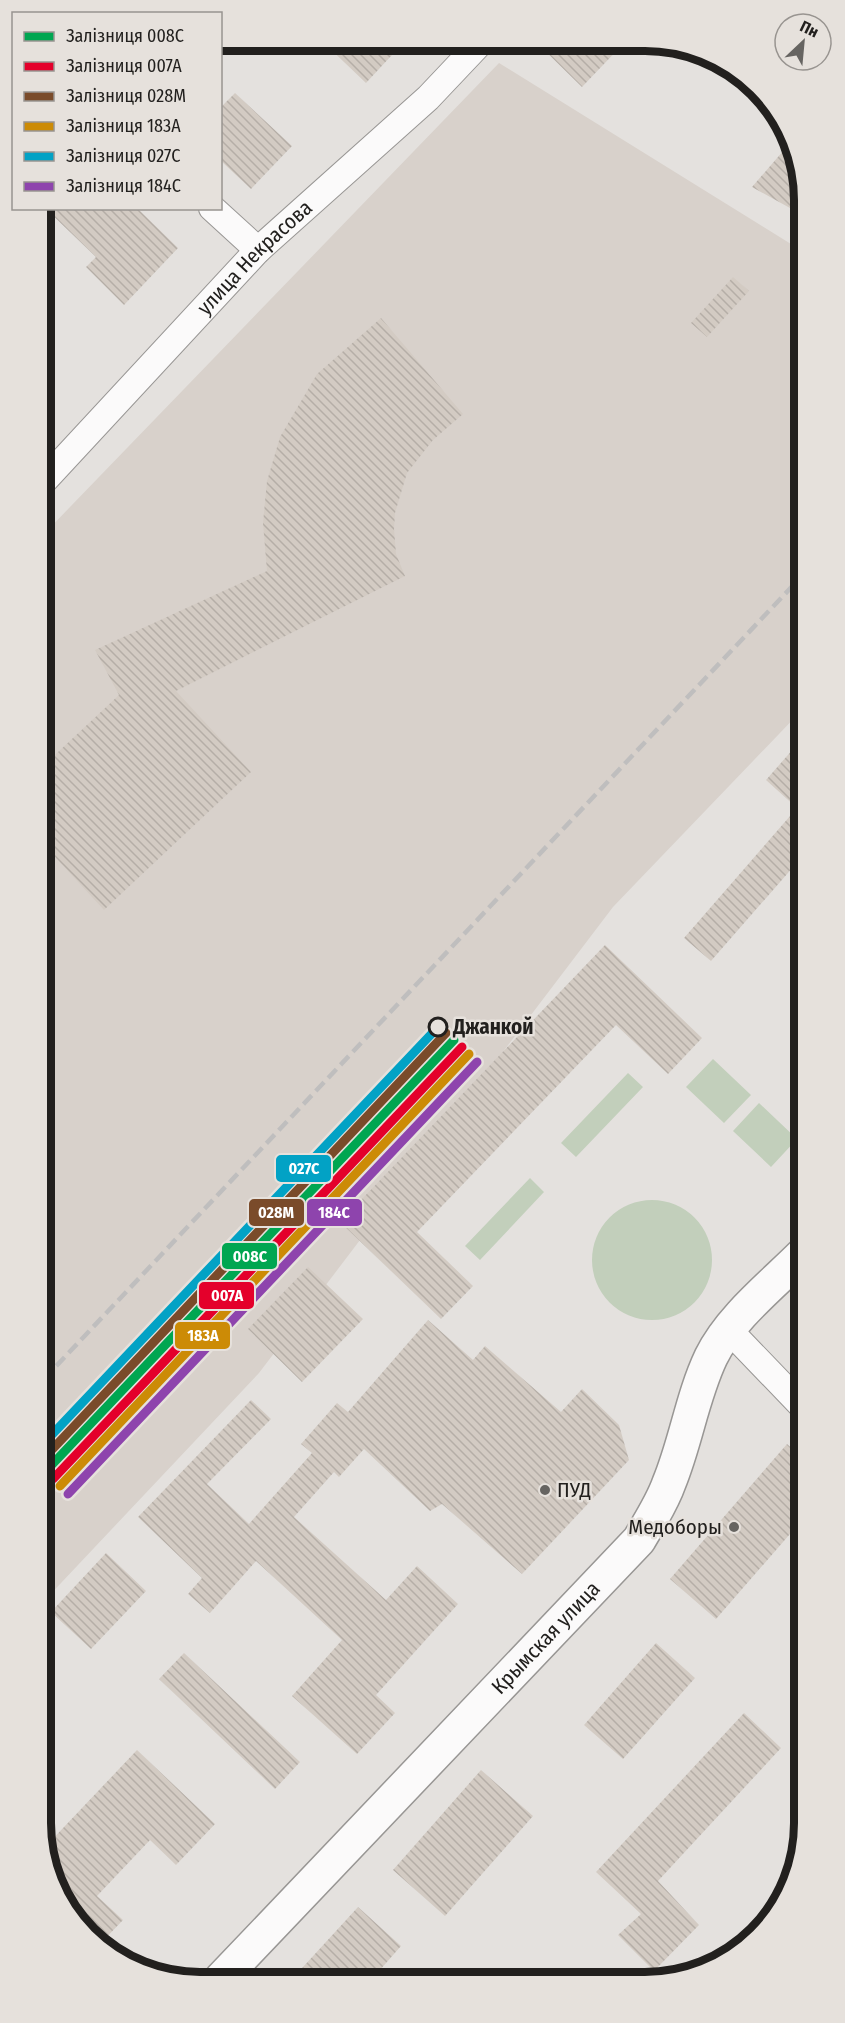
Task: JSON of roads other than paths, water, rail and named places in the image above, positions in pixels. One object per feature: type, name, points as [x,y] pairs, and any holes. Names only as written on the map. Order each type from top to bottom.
[{"type":"main road","name":"Крымская улица","points":[[228,1972],[639,1540],[655,1514],[669,1483],[697,1392],[712,1356],[728,1329],[794,1263]]},
{"type":"street","name":"улица Некрасова","points":[[51,473],[258,250],[428,98],[472,51]]},
{"type":"street","points":[[214,210],[258,250]]},
{"type":"street","points":[[728,1329],[794,1398]]},
{"type":"railway","points":[[51,1372],[794,584]]},
{"type":"rail line","name":"027С","points":[[51,1436],[439,1026]]},
{"type":"rail line","name":"028М","points":[[51,1451],[446,1033]]},
{"type":"rail line","name":"008С","points":[[51,1466],[454,1040]]},
{"type":"rail line","name":"007А","points":[[53,1479],[462,1047]]},
{"type":"rail line","name":"183А","points":[[60,1486],[469,1054]]},
{"type":"rail line","name":"184С","points":[[68,1494],[477,1062]]},
{"type":"place","name":"Джанкой","points":[[438,1027]]},
{"type":"place","name":"ПУД","points":[[545,1490]]},
{"type":"place","name":"Медоборы","points":[[734,1527]]}]
